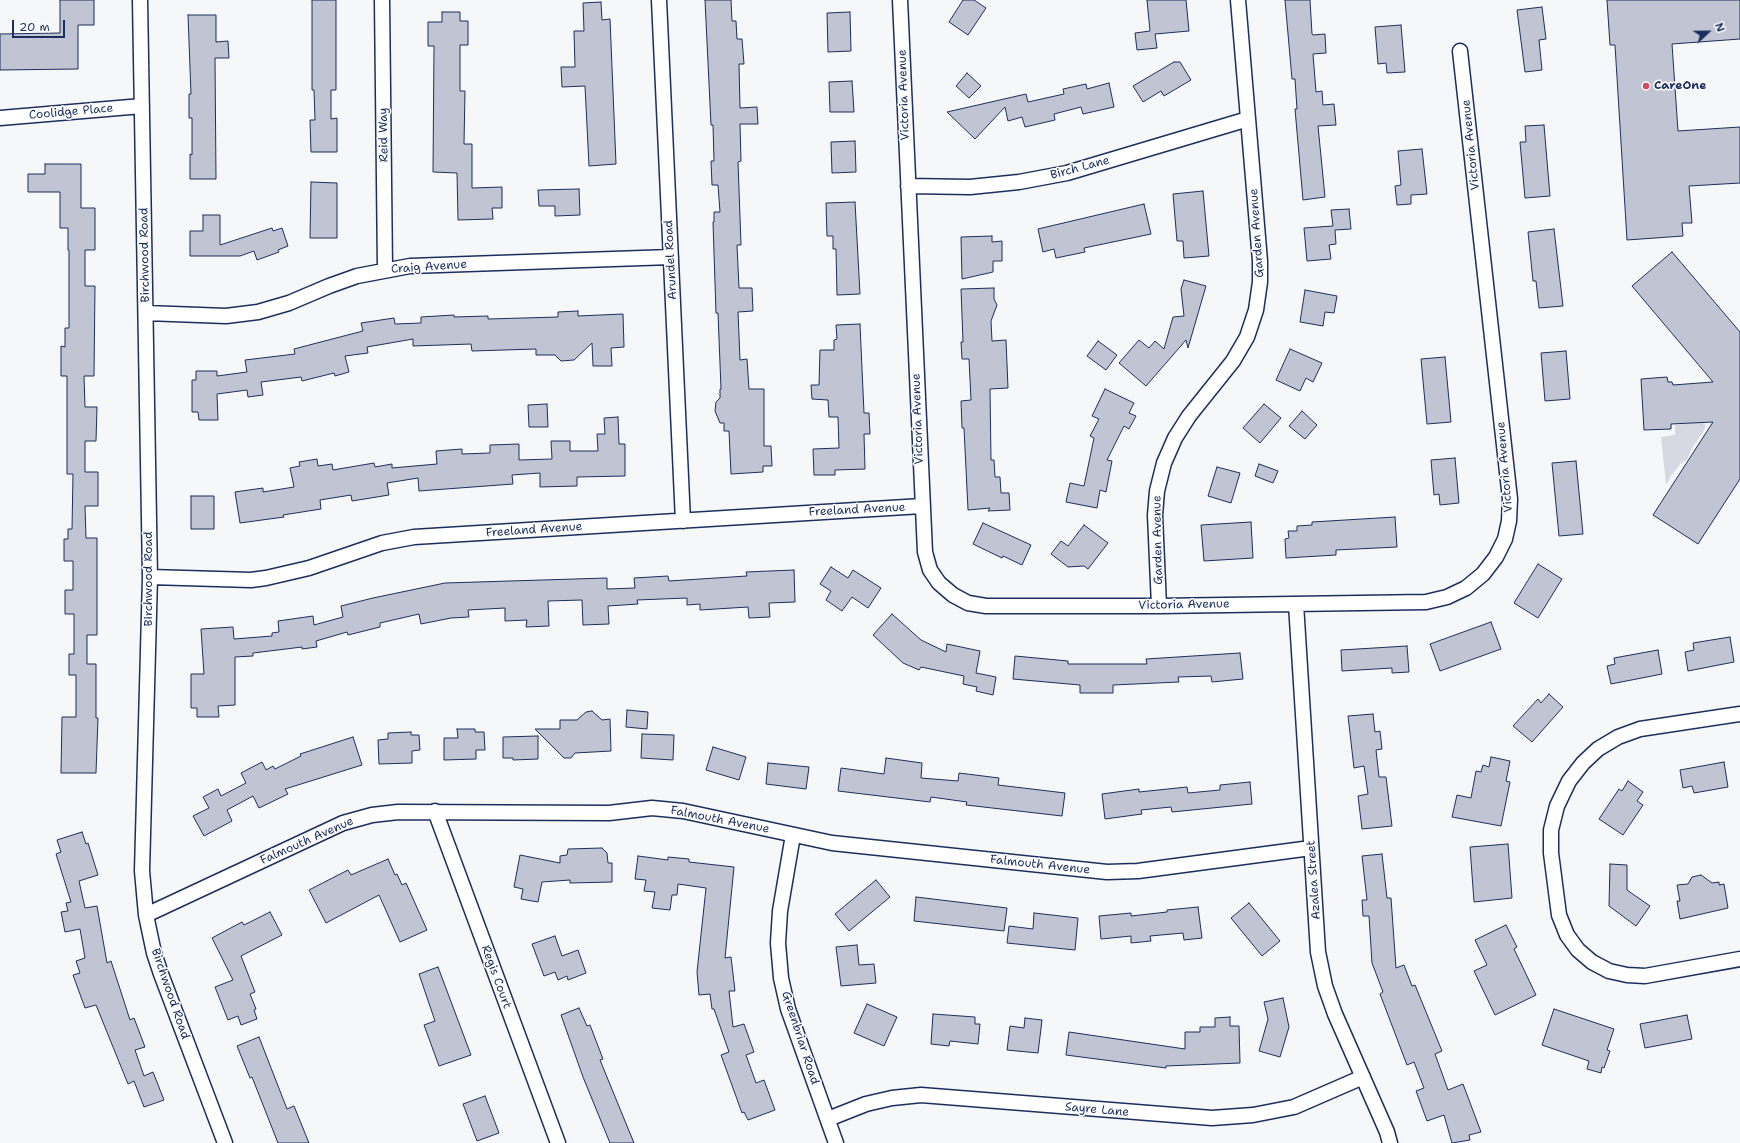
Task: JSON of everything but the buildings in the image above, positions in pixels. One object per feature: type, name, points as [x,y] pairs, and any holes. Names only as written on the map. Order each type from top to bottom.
[{"type":"street","name":"Birchwood Road","points":[[140,0],[150,577],[142,870],[146,915],[154,953],[225,1143]]},
{"type":"street","name":"Reid Way","points":[[382,0],[385,270]]},
{"type":"street","name":"Arundel Road","points":[[659,0],[683,521]]},
{"type":"street","name":"Victoria Avenue","points":[[900,0],[925,552],[930,570],[939,583],[949,591],[968,602],[986,606],[1159,606],[1426,602],[1447,597],[1466,588],[1483,574],[1496,557],[1505,538],[1509,521],[1510,499],[1460,51]]},
{"type":"street","name":"Garden Avenue","points":[[1159,606],[1155,515],[1157,491],[1164,463],[1175,438],[1189,416],[1233,361],[1247,336],[1256,310],[1260,282],[1260,261],[1238,0]]},
{"type":"street","name":"Coolidge Place","points":[[0,118],[142,106]]},
{"type":"street","name":"Birch Lane","points":[[908,186],[970,187],[1019,182],[1067,173],[1248,120]]},
{"type":"street","name":"Craig Avenue","points":[[146,313],[226,316],[258,312],[289,303],[357,276],[410,266],[671,257]]},
{"type":"street","name":"Freeland Avenue","points":[[150,577],[251,580],[309,568],[382,543],[414,537],[922,506]]},
{"type":"street","name":"Azalea Street","points":[[1296,604],[1318,952],[1326,986],[1335,1014],[1387,1132],[1390,1143]]},
{"type":"street","points":[[1740,714],[1640,729],[1618,737],[1598,749],[1583,763],[1569,782],[1557,806],[1551,830],[1551,853],[1559,915],[1567,935],[1578,950],[1592,962],[1609,971],[1621,974],[1645,976],[1740,959]]},
{"type":"street","name":"Falmouth Avenue","points":[[146,915],[343,823],[372,815],[398,812],[434,811],[609,814],[652,808],[683,811],[832,843],[1107,872],[1138,871],[1311,848]]},
{"type":"street","name":"Regis Court","points":[[434,811],[558,1143]]},
{"type":"street","name":"Greenbriar Road","points":[[793,835],[780,911],[778,943],[781,978],[788,1009],[836,1143]]},
{"type":"street","name":"Sayre Lane","points":[[828,1119],[866,1104],[892,1098],[921,1095],[1196,1118],[1219,1118],[1253,1115],[1294,1107],[1363,1077]]},
{"type":"shaded area","points":[[1701,422],[1705,424],[1705,429],[1692,448],[1687,460],[1681,463],[1666,484],[1661,437],[1675,435],[1675,425]]},
{"type":"place","name":"CareOne","points":[[1646,86]]}]
